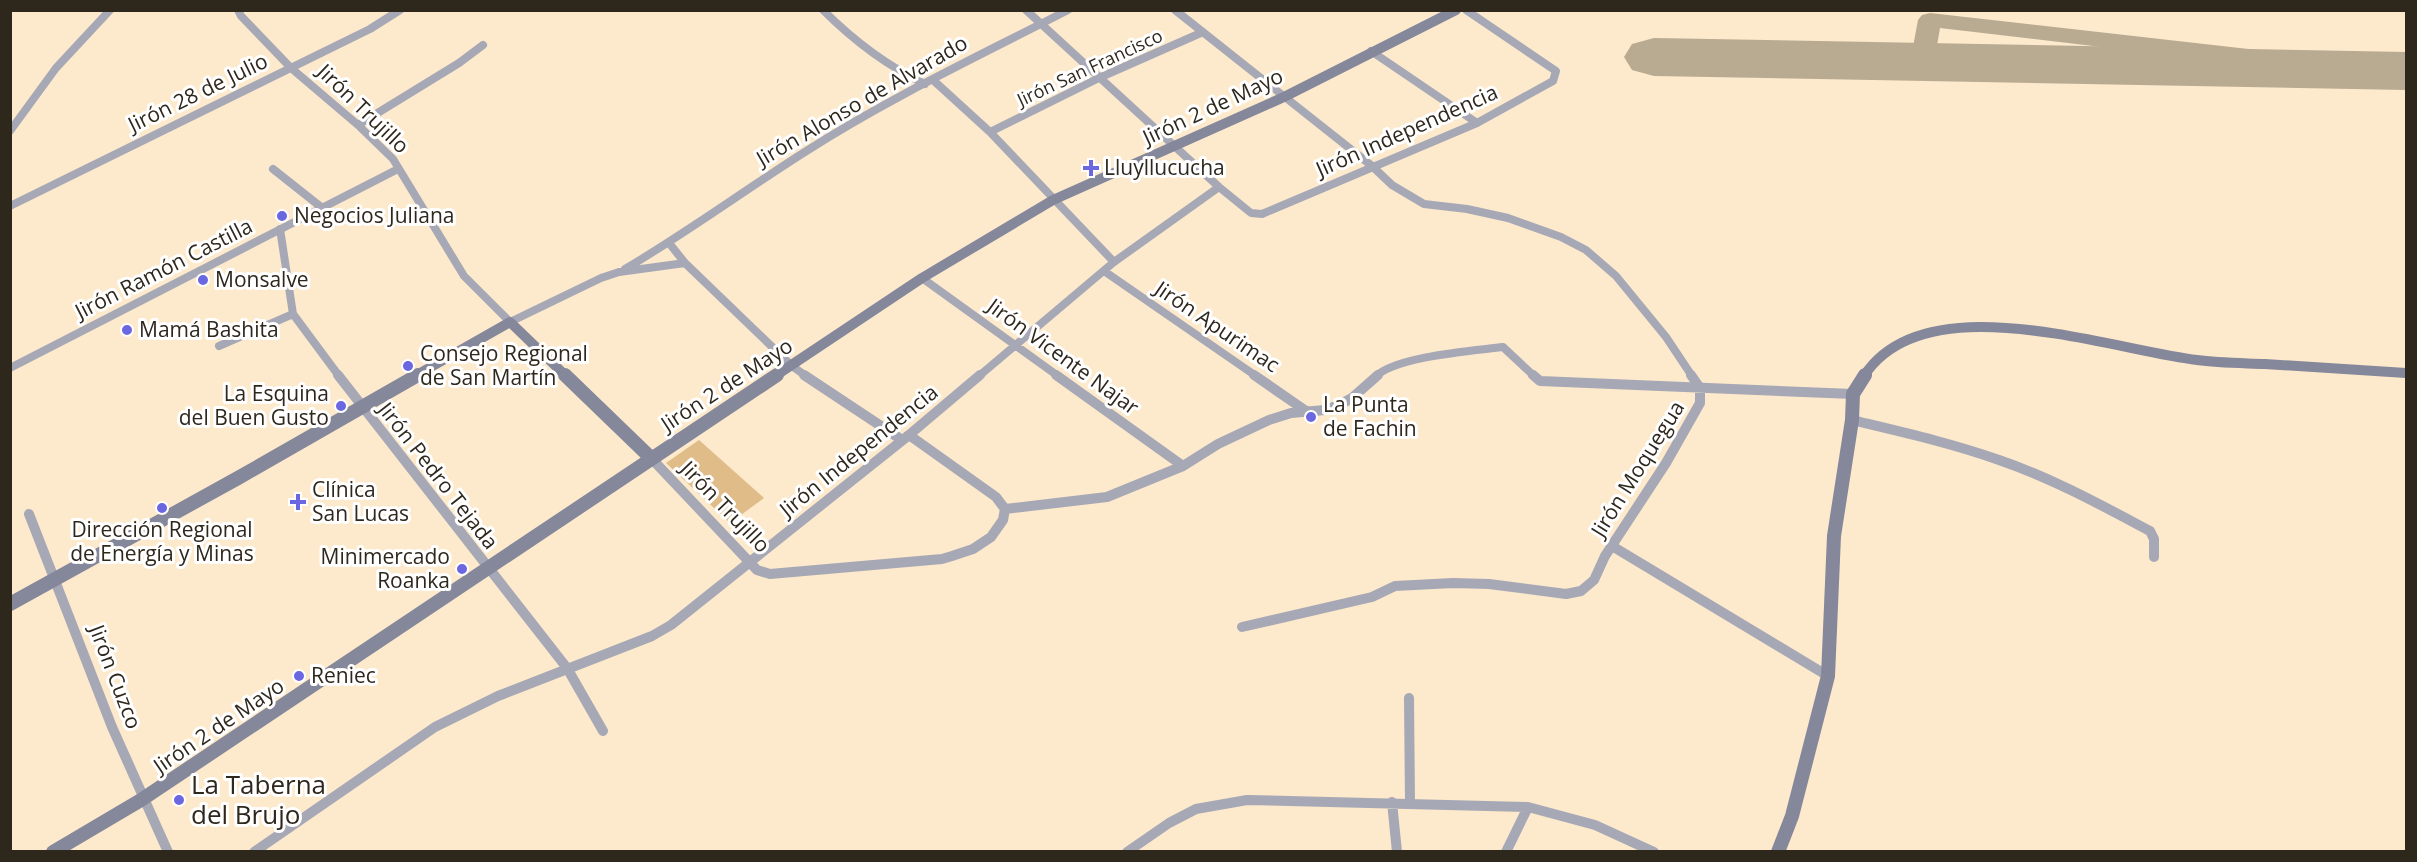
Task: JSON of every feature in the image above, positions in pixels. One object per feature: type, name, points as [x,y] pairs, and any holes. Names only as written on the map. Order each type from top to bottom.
[{"type":"main road","name":"Jirón 2 de Mayo","points":[[53,852],[141,800],[922,278],[1053,200],[1284,97],[1456,10]]},
{"type":"main road","name":"Jirón Alonso de Alvarado","points":[[10,604],[362,408],[510,322]]},
{"type":"main road","name":"Jirón Trujillo","points":[[510,322],[651,458]]},
{"type":"main road","points":[[1778,852],[1792,816],[1828,676],[1834,536],[1852,420],[1853,394],[1869,369],[1893,347],[1919,335],[1954,327],[1985,326],[2020,329],[2197,360],[2406,373]]},
{"type":"street","points":[[10,131],[66,56],[110,10]]},
{"type":"street","name":"Jirón Trujillo","points":[[238,10],[241,16],[291,68],[358,125],[393,159],[464,276],[510,322]]},
{"type":"street","name":"Jirón 28 de Julio","points":[[10,206],[370,29],[400,10]]},
{"type":"street","points":[[823,10],[859,47],[895,71],[929,82],[990,132],[1114,262]]},
{"type":"street","points":[[1026,10],[1219,188]]},
{"type":"street","name":"Jirón Alonso de Alvarado","points":[[510,322],[573,290],[619,272],[669,243],[809,149],[929,82],[1068,10]]},
{"type":"street","name":"Jirón Moquegua","points":[[1175,10],[1372,166],[1392,185],[1424,204],[1467,209],[1508,218],[1561,237],[1587,250],[1623,285],[1666,337],[1700,388],[1700,403],[1695,414],[1612,546],[1594,580],[1581,591],[1566,594],[1489,584],[1453,583],[1395,586],[1372,597],[1242,627]]},
{"type":"street","name":"Jirón Independencia","points":[[254,852],[435,727],[498,696],[652,636],[671,625],[906,437],[1114,262],[1219,188],[1251,213],[1262,214],[1276,210],[1372,166],[1477,123],[1553,81],[1556,71],[1466,10]]},
{"type":"street","name":"Jirón San Francisco","points":[[990,132],[1101,77],[1203,32]]},
{"type":"street","points":[[358,125],[459,63],[483,45]]},
{"type":"street","points":[[1371,51],[1477,123]]},
{"type":"street","points":[[273,169],[321,207]]},
{"type":"street","name":"Jirón Ramón Castilla","points":[[10,368],[398,169]]},
{"type":"street","name":"Jirón Pedro Tejada","points":[[280,229],[293,314],[362,408],[567,668],[603,731]]},
{"type":"street","points":[[669,243],[685,263],[792,366],[847,405],[906,437],[996,497],[1005,509],[1107,497],[1183,466],[1218,444],[1269,420],[1291,413],[1325,410],[1352,398],[1383,370],[1431,357],[1503,347],[1513,353],[1540,381],[1853,394]]},
{"type":"street","name":"Jirón Alonso de Alvarado","points":[[619,272],[685,263]]},
{"type":"street","name":"Jirón Apurimac","points":[[1104,271],[1309,413]]},
{"type":"street","name":"Jirón Vicente Najar","points":[[922,278],[1183,466]]},
{"type":"street","points":[[219,346],[293,314]]},
{"type":"street","points":[[1852,420],[1944,442],[2002,460],[2085,497],[2150,531],[2154,539],[2154,557]]},
{"type":"street","name":"Jirón Trujillo","points":[[651,458],[757,570],[770,574],[942,559],[966,553],[999,531],[1005,518],[1005,509]]},
{"type":"street","name":"Jirón Cuzco","points":[[29,514],[141,800],[168,852]]},
{"type":"street","points":[[1612,546],[1828,676]]},
{"type":"street","points":[[1409,698],[1410,803]]},
{"type":"street","points":[[1127,852],[1156,831],[1196,809],[1218,803],[1247,800],[1528,807],[1595,825],[1635,847],[1654,852]]},
{"type":"street","points":[[1392,802],[1397,852]]},
{"type":"street","points":[[1506,852],[1528,807]]},
{"type":"shaded area","points":[[699,440],[764,498],[730,523],[666,463]]},
{"type":"taxiway","points":[[1922,63],[1930,20],[2372,71]]},
{"type":"runway","points":[[1654,57],[2406,71]]},
{"type":"place","name":"Lluyllucucha","points":[[1091,168]]},
{"type":"place","name":"Negocios Juliana","points":[[282,216]]},
{"type":"place","name":"Monsalve","points":[[203,280]]},
{"type":"place","name":"Mamá Bashita","points":[[127,330]]},
{"type":"place","name":"Consejo Regional de San Martín","points":[[408,366]]},
{"type":"place","name":"La Esquina del Buen Gusto","points":[[341,406]]},
{"type":"place","name":"La Punta de Fachin","points":[[1311,417]]},
{"type":"place","name":"Clínica San Lucas","points":[[298,502]]},
{"type":"place","name":"Dirección Regional de Energía y Minas","points":[[162,508]]},
{"type":"place","name":"Minimercado Roanka","points":[[462,569]]},
{"type":"place","name":"Reniec","points":[[299,676]]},
{"type":"place","name":"La Taberna del Brujo","points":[[179,800]]}]
